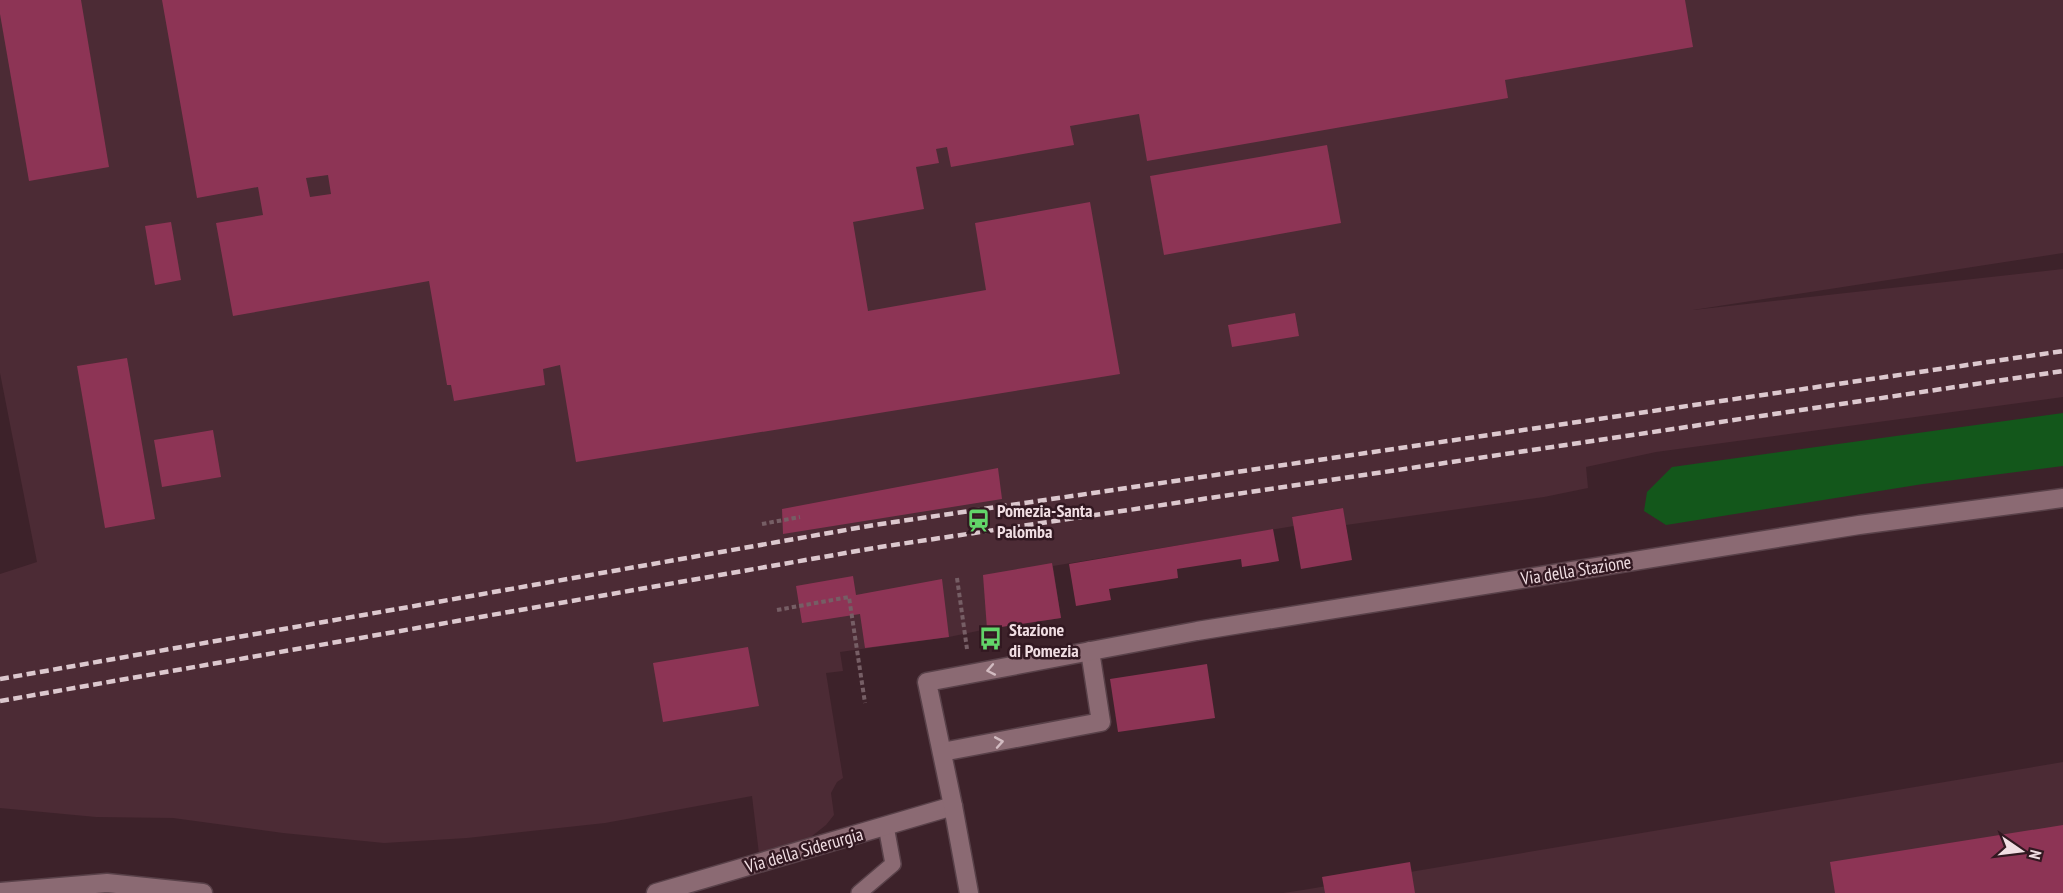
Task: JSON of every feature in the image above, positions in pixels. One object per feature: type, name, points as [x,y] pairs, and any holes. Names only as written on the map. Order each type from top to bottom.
[{"type":"street","name":"Via della Stazione","points":[[942,752],[927,682],[1197,631],[1859,525],[2063,498]]},
{"type":"street","points":[[969,893],[942,752],[1101,722],[1090,651]]},
{"type":"street","name":"Via della Siderurgia","points":[[656,893],[953,806]]},
{"type":"street","points":[[0,892],[107,883],[202,893]]},
{"type":"lane","points":[[859,893],[893,864],[886,826]]},
{"type":"path","points":[[762,524],[800,517]]},
{"type":"path","points":[[957,578],[970,674]]},
{"type":"path","points":[[777,610],[849,597],[865,703]]},
{"type":"shaded area","points":[[0,0],[2063,0],[2063,253],[1693,310],[2063,269],[2063,397],[1656,452],[1586,467],[1588,488],[1544,497],[1346,525],[1342,508],[1292,517],[1294,526],[1053,566],[1061,618],[840,652],[843,671],[826,673],[843,778],[837,782],[831,793],[834,815],[826,825],[807,840],[759,854],[752,796],[605,823],[467,838],[384,843],[283,833],[173,818],[96,817],[0,808],[0,574],[37,562],[0,373]]},
{"type":"shaded area","points":[[2063,762],[2063,893],[1283,893],[1303,890]]},
{"type":"green space","points":[[2063,413],[2063,466],[1923,484],[1666,525],[1644,511],[1647,492],[1672,467]]},
{"type":"building","points":[[0,0],[81,0],[109,167],[29,181],[0,14]]},
{"type":"building","points":[[162,0],[1685,0],[1693,47],[1505,80],[1508,98],[1147,161],[1139,114],[1070,126],[1074,145],[951,167],[947,147],[936,149],[939,163],[916,167],[924,209],[853,222],[868,311],[986,290],[975,223],[1090,202],[1120,374],[576,462],[560,365],[543,369],[545,385],[454,401],[451,385],[447,385],[429,281],[233,316],[216,223],[263,215],[258,187],[197,198]],"holes":[[[328,175],[331,194],[310,197],[306,178]]]},
{"type":"building","points":[[1327,145],[1341,223],[1164,255],[1150,176]]},
{"type":"building","points":[[171,222],[181,280],[155,285],[145,226]]},
{"type":"building","points":[[1295,313],[1299,336],[1232,347],[1228,325]]},
{"type":"building","points":[[127,358],[155,519],[105,528],[77,366]]},
{"type":"building","points":[[213,430],[221,477],[162,487],[154,440]]},
{"type":"building","points":[[998,468],[1002,499],[783,534],[782,509]]},
{"type":"building","points":[[1343,508],[1352,560],[1301,569],[1292,517]]},
{"type":"building","points":[[1273,529],[1279,561],[1242,567],[1241,559],[1177,569],[1178,578],[1109,589],[1111,600],[1076,606],[1069,564]]},
{"type":"building","points":[[1052,563],[1061,618],[987,629],[983,575]]},
{"type":"building","points":[[853,576],[856,595],[942,579],[949,637],[865,648],[860,614],[802,623],[796,586]]},
{"type":"building","points":[[748,647],[759,706],[663,722],[653,663]]},
{"type":"building","points":[[1207,664],[1215,718],[1118,732],[1110,679]]},
{"type":"building","points":[[2063,825],[2063,893],[1835,893],[1830,862]]},
{"type":"building","points":[[1410,862],[1415,893],[1325,893],[1322,877]]},
{"type":"railway","points":[[0,679],[874,525],[2063,351]]},
{"type":"railway","points":[[0,701],[880,547],[2063,371]]},
{"type":"place","name":"Pomezia-Santa Palomba","points":[[979,520]]},
{"type":"place","name":"Stazione di Pomezia","points":[[991,639]]}]
